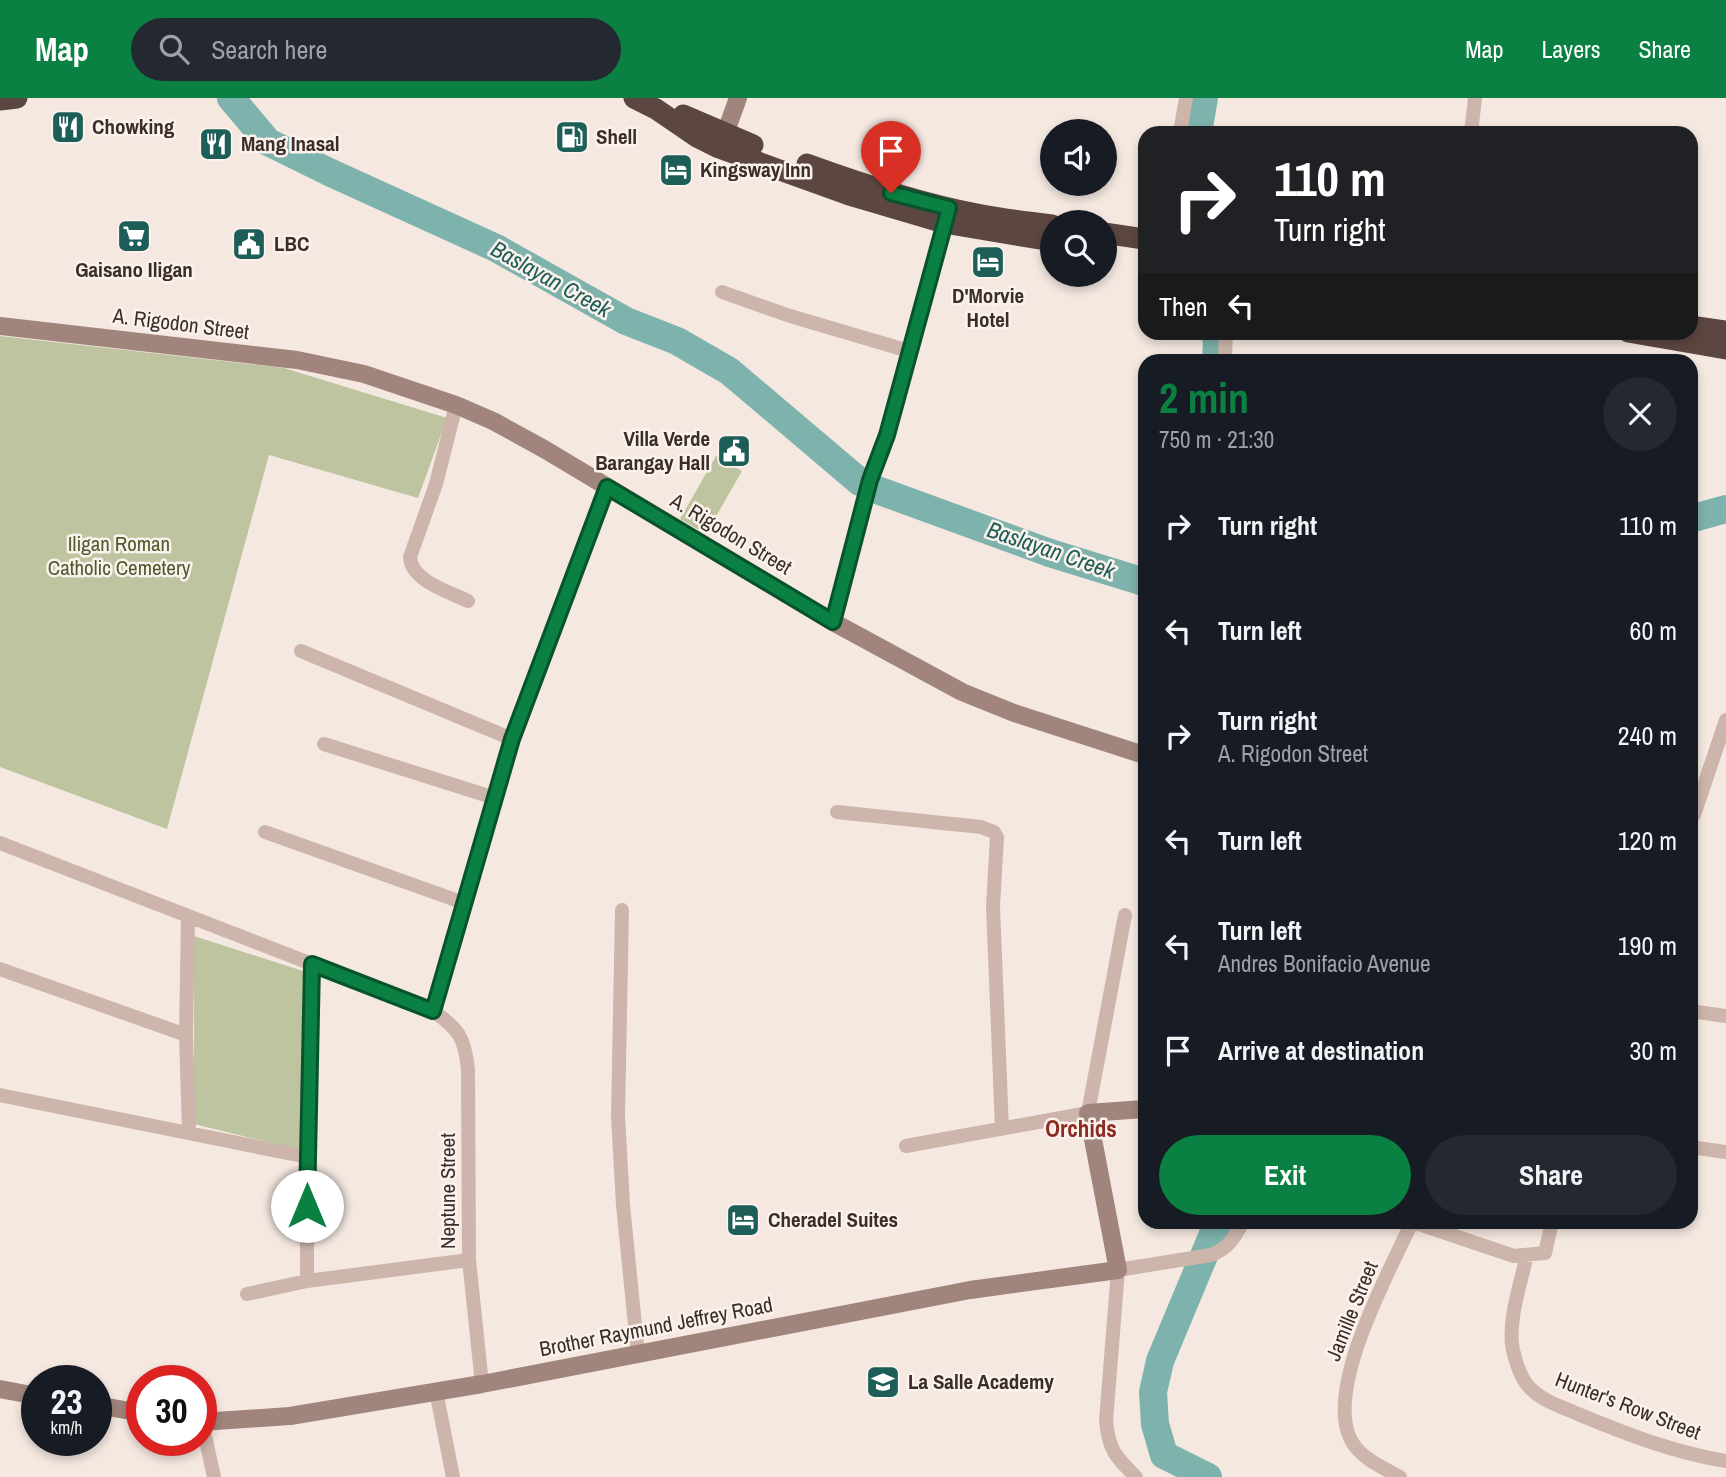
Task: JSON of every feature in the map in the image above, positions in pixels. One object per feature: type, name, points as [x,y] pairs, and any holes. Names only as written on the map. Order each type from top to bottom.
[{"type":"highway","points":[[0,100],[17,98]]},
{"type":"highway","points":[[634,98],[656,109],[697,137],[722,141],[891,193],[947,216],[1040,238]]},
{"type":"highway","points":[[947,216],[977,215],[1040,223]]},
{"type":"highway","points":[[1117,235],[1138,238]]},
{"type":"highway","points":[[1117,250],[1138,253]]},
{"type":"highway","points":[[1698,327],[1726,331]]},
{"type":"highway","points":[[1674,340],[1726,349]]},
{"type":"street","points":[[722,141],[738,98]]},
{"type":"street","points":[[1182,126],[1186,98]]},
{"type":"street","points":[[1472,126],[1475,98]]},
{"type":"street","points":[[833,622],[870,480],[887,435],[947,216]]},
{"type":"street","points":[[722,292],[790,316],[909,351]]},
{"type":"street","name":"A. Rigodon Street","points":[[0,326],[297,360],[364,374],[456,405],[493,421],[833,622],[962,692],[1014,713],[1138,753]]},
{"type":"street","points":[[456,405],[447,446],[410,556],[410,564],[421,577],[468,601]]},
{"type":"street","points":[[0,843],[433,1011],[512,739],[607,487]]},
{"type":"street","points":[[301,651],[512,739]]},
{"type":"street","points":[[1698,803],[1726,720]]},
{"type":"street","points":[[324,744],[495,798]]},
{"type":"street","points":[[836,812],[981,827],[994,832],[997,837],[993,906],[1002,1129]]},
{"type":"street","points":[[265,832],[464,903]]},
{"type":"street","points":[[622,910],[618,1116],[623,1205],[638,1355]]},
{"type":"street","points":[[1125,915],[1088,1113],[1118,1270],[1106,1421],[1108,1441],[1114,1456],[1136,1477]]},
{"type":"street","points":[[188,917],[186,1035],[189,1132]]},
{"type":"street","points":[[307,1281],[312,964]]},
{"type":"street","points":[[0,969],[186,1035]]},
{"type":"street","name":"Neptune Street","points":[[433,1011],[451,1024],[467,1050],[469,1260],[482,1384]]},
{"type":"street","points":[[1698,1012],[1726,1016]]},
{"type":"street","points":[[0,1095],[307,1157]]},
{"type":"street","points":[[906,1146],[1088,1113],[1138,1109]]},
{"type":"street","points":[[1698,1148],[1726,1152]]},
{"type":"street","points":[[1118,1270],[1223,1251],[1240,1229]]},
{"type":"street","name":"Jamille Street","points":[[1400,1477],[1367,1459],[1350,1440],[1343,1413],[1346,1385],[1357,1347],[1409,1229]]},
{"type":"street","points":[[1433,1229],[1514,1256],[1545,1252],[1550,1229]]},
{"type":"street","name":"Hunter's Row Street","points":[[1527,1255],[1512,1326],[1512,1349],[1523,1379],[1531,1390],[1547,1401],[1653,1443],[1726,1461]]},
{"type":"street","points":[[247,1294],[307,1281],[469,1260]]},
{"type":"street","name":"Brother Raymund Jeffrey Road","points":[[217,1421],[290,1416],[482,1384],[970,1290],[1118,1270]]},
{"type":"street","points":[[0,1389],[21,1393]]},
{"type":"street","points":[[436,1391],[453,1477]]},
{"type":"street","points":[[209,1456],[214,1477]]},
{"type":"green space","name":"Iligan Roman Catholic Cemetery","points":[[0,336],[284,368],[447,418],[418,498],[269,455],[167,829],[0,767]]},
{"type":"green space","points":[[716,456],[742,471],[706,534],[680,519]]},
{"type":"green space","points":[[194,936],[303,971],[300,1150],[194,1124]]},
{"type":"waterway","name":"Baslayan Creek","points":[[231,98],[268,142],[496,248],[626,321],[677,341],[729,371],[860,482]]},
{"type":"waterway","points":[[1199,126],[1204,98]]},
{"type":"waterway","points":[[1216,354],[1217,340]]},
{"type":"waterway","name":"Baslayan Creek","points":[[877,490],[1050,553],[1138,580]]},
{"type":"waterway","name":"Baslayan Creek","points":[[1698,517],[1726,509]]},
{"type":"waterway","points":[[1208,1477],[1164,1455],[1155,1424],[1153,1392],[1160,1361],[1215,1229]]},
{"type":"place","name":"Chowking","points":[[68,127]]},
{"type":"place","name":"Shell","points":[[572,137]]},
{"type":"place","name":"Mang Inasal","points":[[216,144]]},
{"type":"place","name":"Kingsway Inn","points":[[676,170]]},
{"type":"place","name":"Gaisano Iligan","points":[[134,236]]},
{"type":"place","name":"LBC","points":[[249,244]]},
{"type":"place","name":"D'Morvie Hotel","points":[[988,262]]},
{"type":"place","name":"Villa Verde Barangay Hall","points":[[734,451]]},
{"type":"place","name":"Cheradel Suites","points":[[743,1220]]},
{"type":"place","name":"La Salle Academy","points":[[883,1382]]},
{"type":"district","name":"Orchids","points":[[1081,1129]]},
{"type":"route","points":[[307,1206],[312,964],[433,1011],[512,739],[607,487],[833,622],[870,480],[887,435],[949,208],[891,193]]}]
